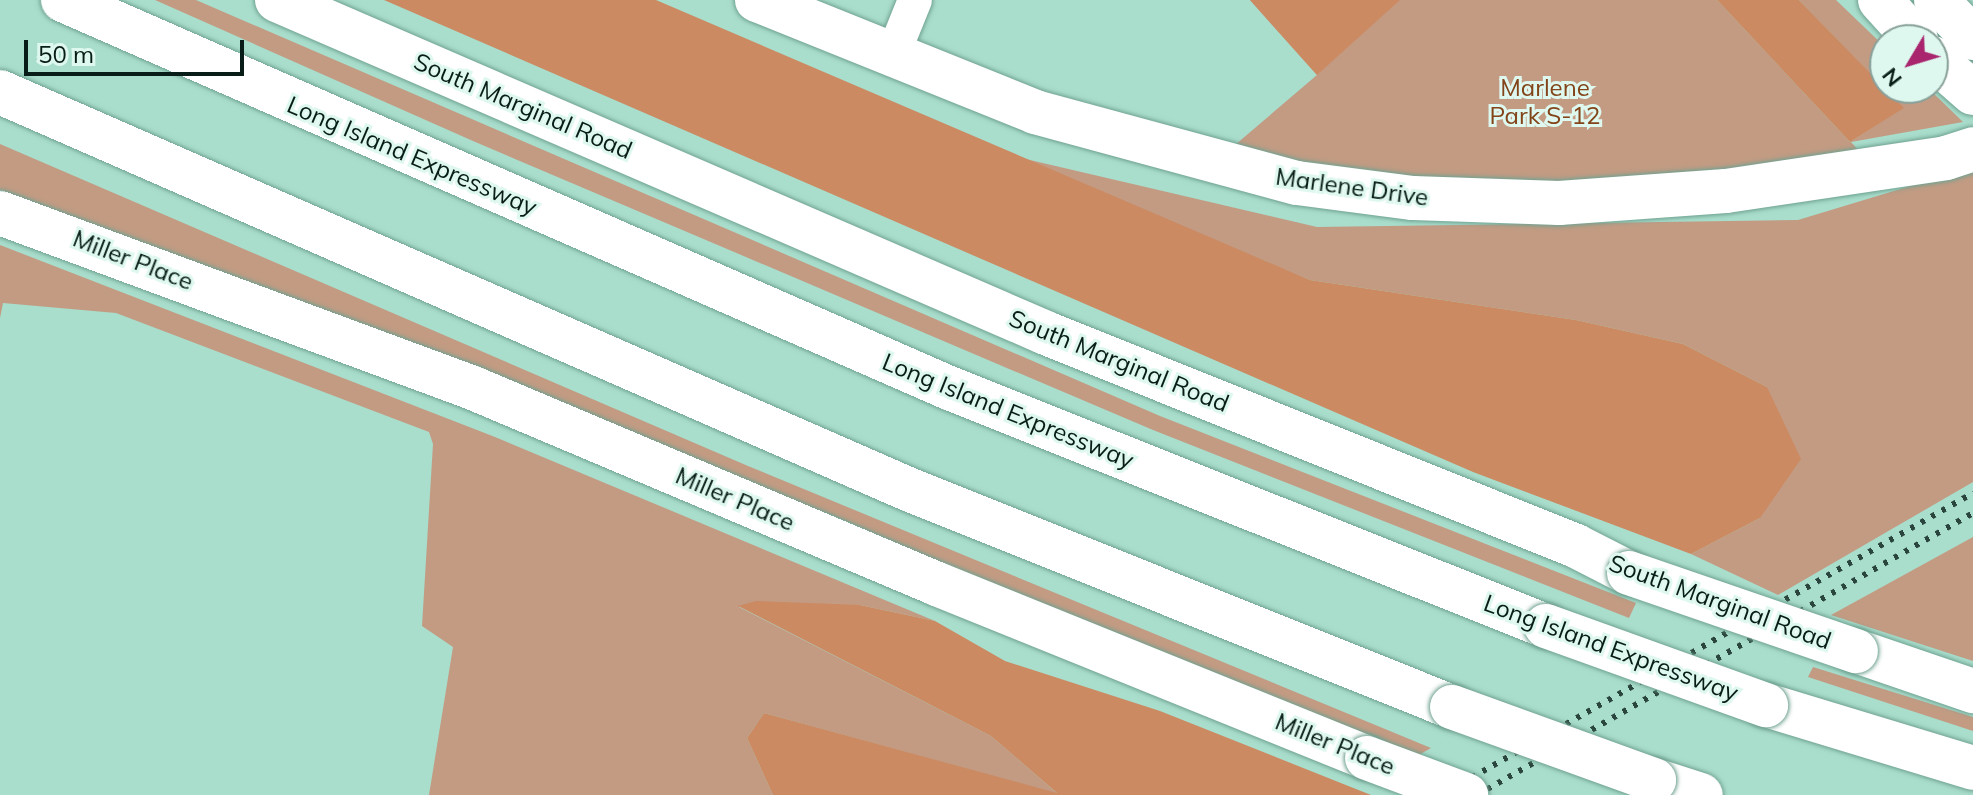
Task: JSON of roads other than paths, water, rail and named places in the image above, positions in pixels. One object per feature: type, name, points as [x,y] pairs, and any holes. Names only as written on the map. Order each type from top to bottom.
[{"type":"main road","name":"Long Island Expressway","points":[[63,0],[949,388],[1546,626],[1766,705],[1973,768]]},
{"type":"main road","name":"South Marginal Road","points":[[277,0],[1046,333],[1576,546],[1629,573],[1973,691]]},
{"type":"main road","name":"Marlene Drive","points":[[757,0],[892,57],[1035,112],[1129,141],[1297,183],[1413,198],[1559,203],[1726,191],[1946,158],[1973,149]]},
{"type":"main road","points":[[1880,0],[1902,24]]},
{"type":"main road","points":[[1936,0],[1973,38]]},
{"type":"main road","points":[[1949,72],[1973,93]]},
{"type":"main road","points":[[0,92],[908,489],[1452,707],[1701,795]]},
{"type":"main road","name":"Miller Place","points":[[0,213],[473,388],[937,584],[1466,795]]},
{"type":"street","points":[[892,57],[915,0]]},
{"type":"railway","points":[[1441,795],[1973,493]]},
{"type":"railway","points":[[1477,795],[1973,513]]},
{"type":"park label","name":"Marlene Park S-12","points":[[1545,102]]}]
